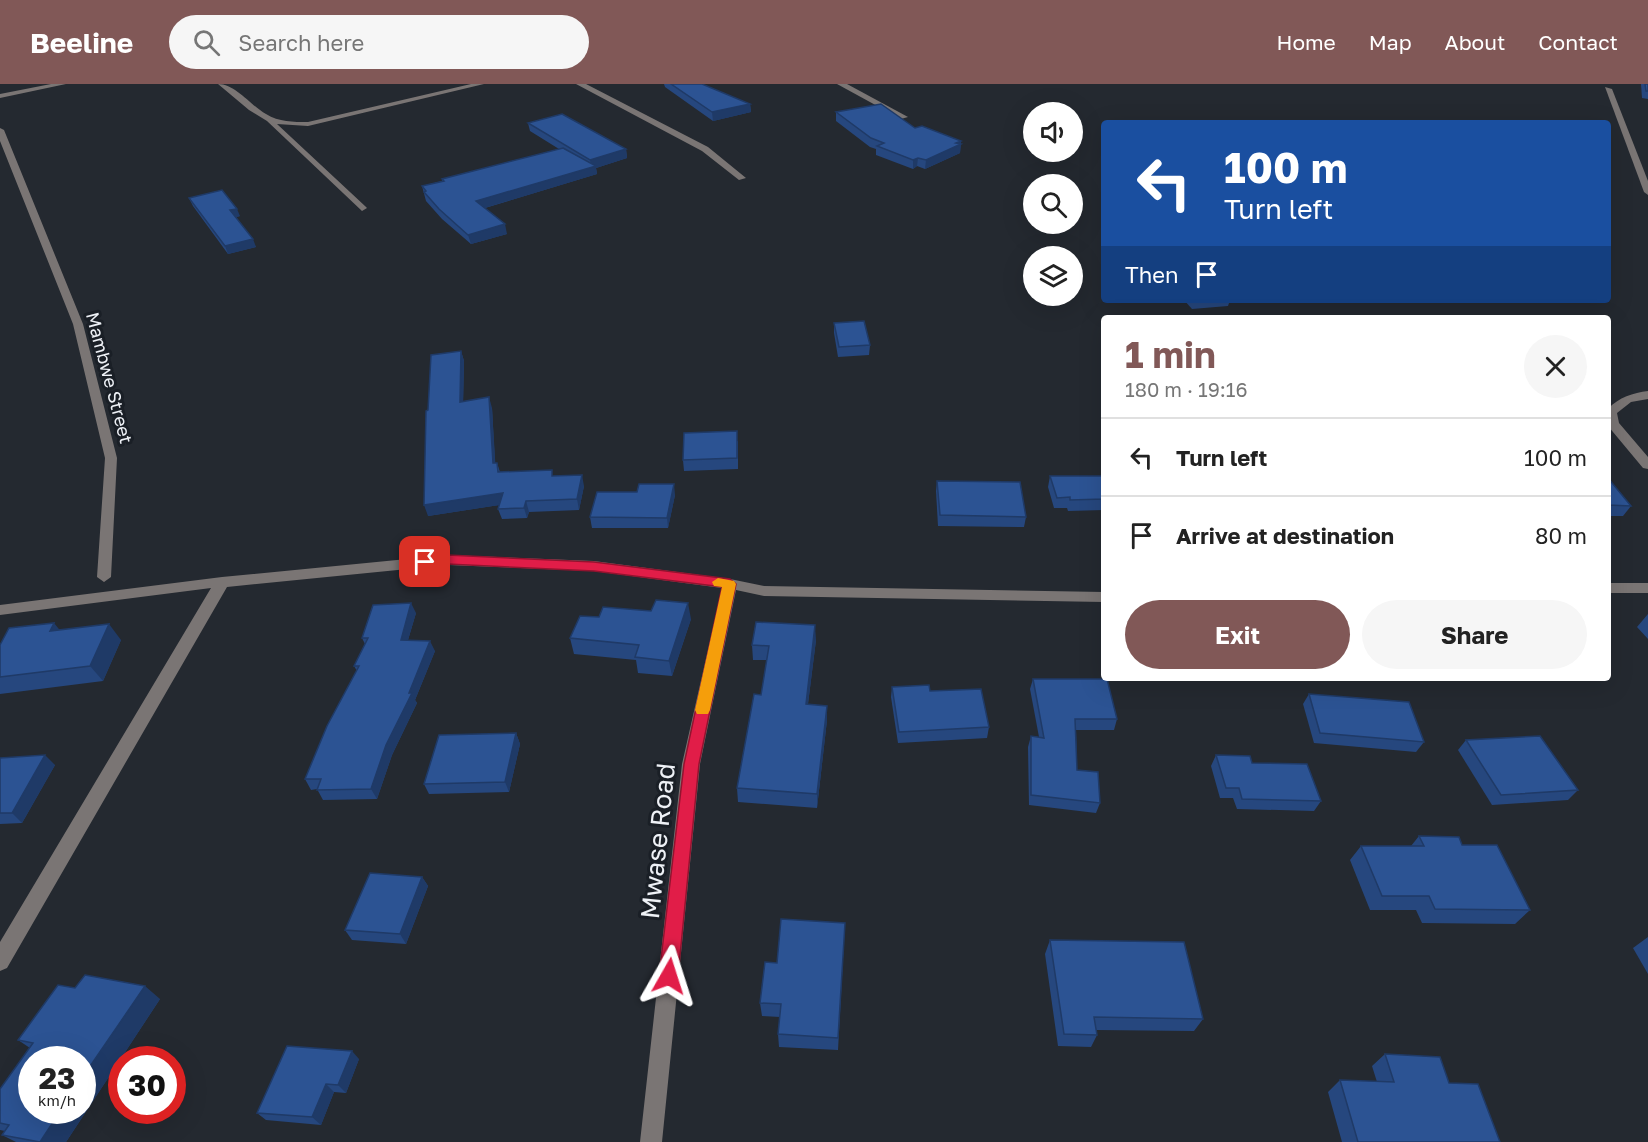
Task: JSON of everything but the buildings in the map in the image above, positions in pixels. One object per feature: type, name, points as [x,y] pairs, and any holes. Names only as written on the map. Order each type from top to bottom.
[{"type":"street","points":[[0,96],[62,84]]},
{"type":"street","points":[[222,84],[268,120],[362,208]]},
{"type":"street","points":[[268,120],[291,126],[308,124],[480,84]]},
{"type":"street","points":[[580,84],[705,149],[742,178]]},
{"type":"street","points":[[841,84],[904,117]]},
{"type":"street","points":[[1608,89],[1648,192]]},
{"type":"street","name":"Mambwe Street","points":[[0,130],[78,324],[111,458],[104,577]]},
{"type":"street","points":[[1648,395],[1638,396],[1616,405],[1611,413],[1613,424],[1648,465]]},
{"type":"street","points":[[0,610],[222,582],[447,560],[594,566],[730,584],[764,591],[1101,597]]},
{"type":"street","points":[[0,961],[222,582]]},
{"type":"street","name":"Mwase Road","points":[[651,1142],[691,764],[730,584]]},
{"type":"street","points":[[1611,588],[1648,588]]},
{"type":"slow traffic","points":[[703,710],[730,584],[718,582]]},
{"type":"route","points":[[425,562],[447,560],[594,566],[730,584],[691,764],[669,976]]}]
